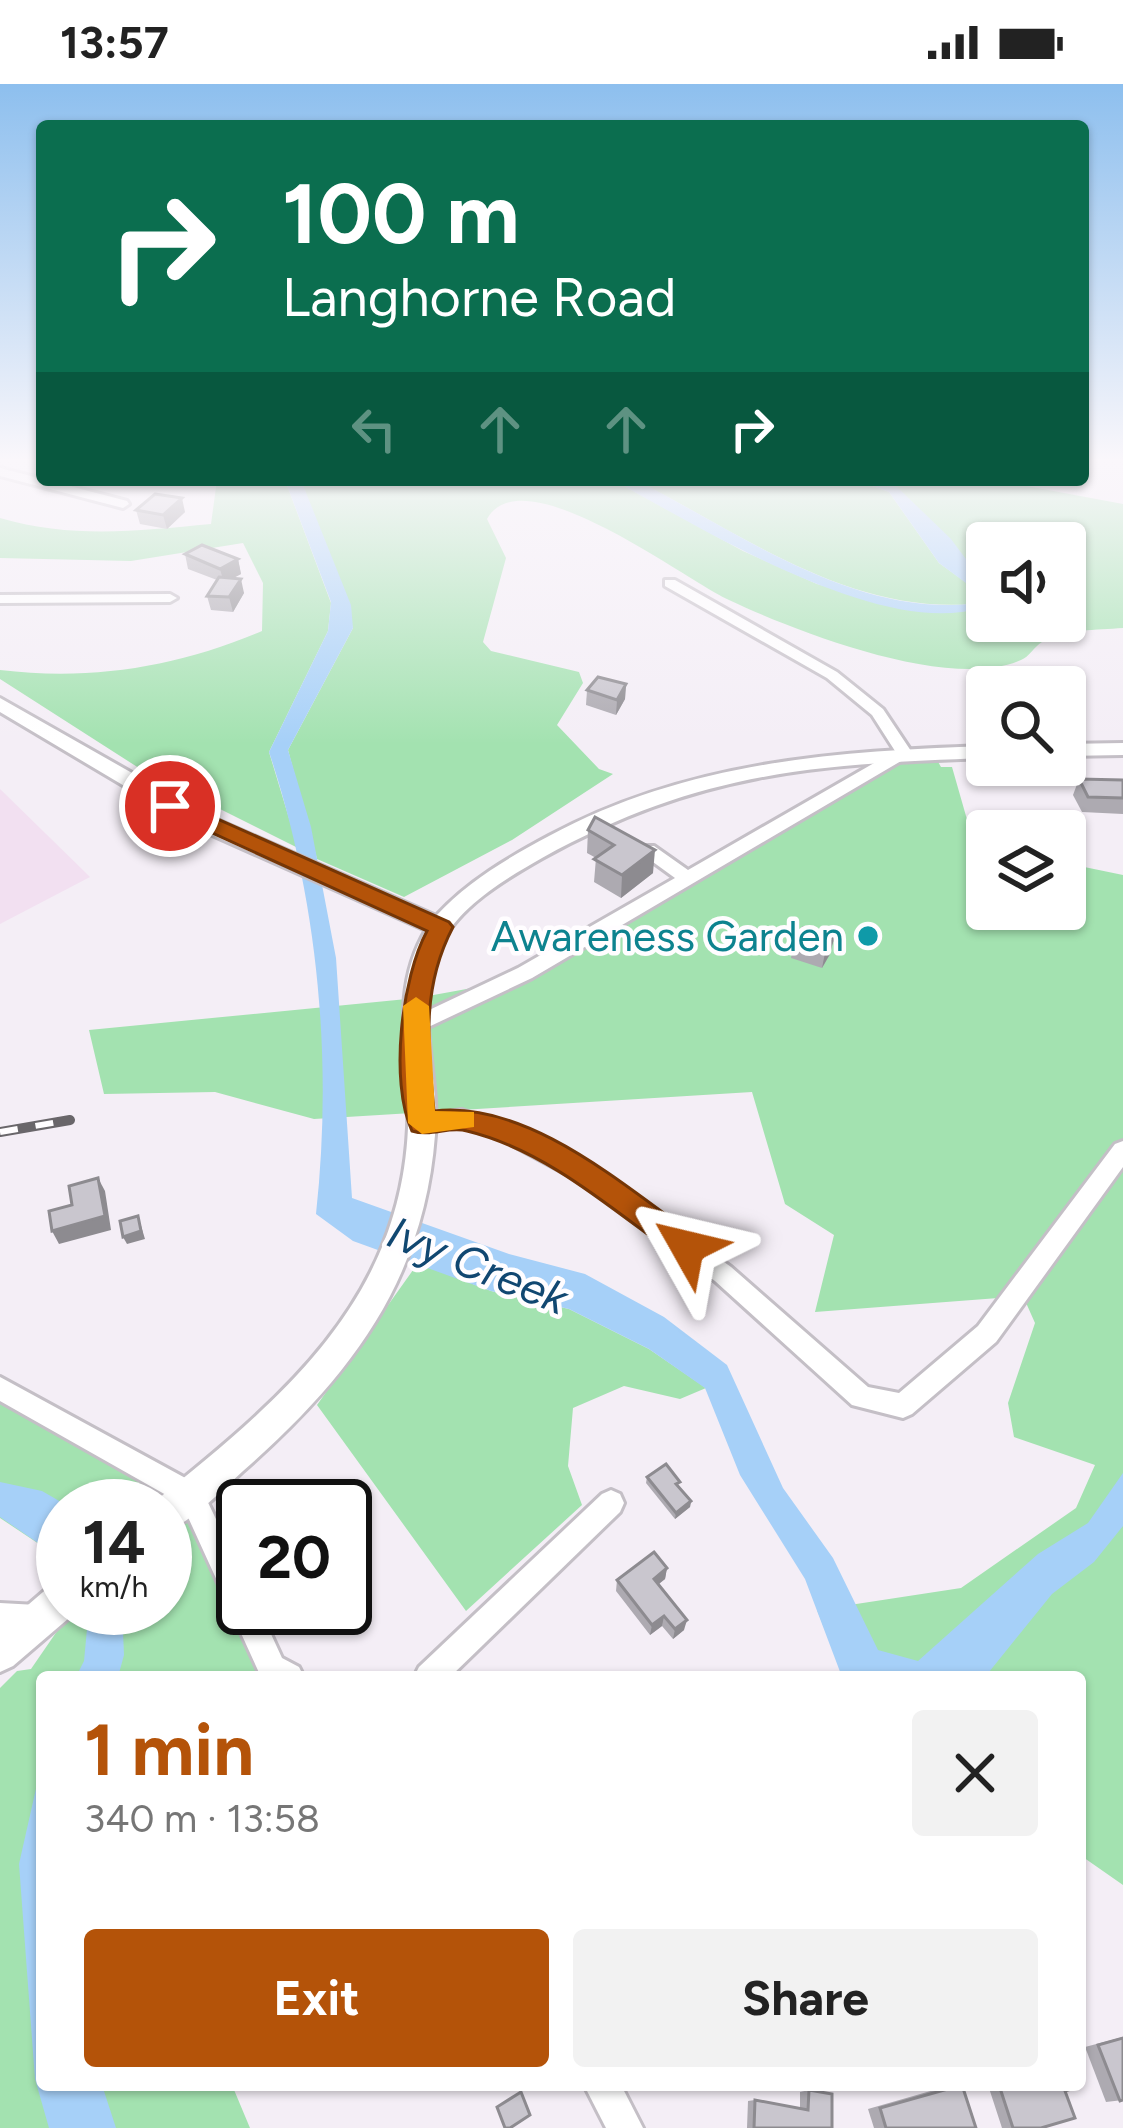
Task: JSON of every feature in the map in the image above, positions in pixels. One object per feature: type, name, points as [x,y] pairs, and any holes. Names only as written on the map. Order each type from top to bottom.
[{"type":"main road","points":[[0,704],[170,806],[441,927]]},
{"type":"main road","points":[[1086,750],[1123,749]]},
{"type":"main road","points":[[192,1494],[273,1429],[332,1366],[383,1282],[410,1213],[420,1168],[422,1123],[413,1026],[422,963],[441,927],[494,877],[572,832],[652,795],[771,763],[966,752]]},
{"type":"main road","points":[[0,1653],[34,1612]]},
{"type":"street","points":[[413,1026],[525,973],[903,754],[878,712],[832,675],[670,583]]},
{"type":"street","points":[[0,599],[170,598]]},
{"type":"street","points":[[648,850],[678,881]]},
{"type":"street","points":[[422,1123],[462,1118],[513,1135],[580,1171],[723,1274],[861,1396],[903,1406],[987,1334],[1123,1150]]},
{"type":"street","points":[[0,1388],[135,1479]]},
{"type":"street","points":[[434,1671],[611,1503]]},
{"type":"street","points":[[192,1534],[278,1671]]},
{"type":"street","points":[[605,2091],[625,2128]]},
{"type":"shaded area","points":[[0,789],[90,877],[0,924]]},
{"type":"green space","points":[[0,553],[178,553],[131,561],[0,558]]},
{"type":"green space","points":[[248,553],[312,553],[331,603],[328,631],[269,752],[298,848],[142,770],[0,679],[0,670],[68,674],[134,668],[230,643],[262,631],[263,583]]},
{"type":"green space","points":[[327,553],[504,553],[483,642],[491,651],[579,672],[583,683],[557,725],[599,769],[613,774],[512,840],[404,897],[317,859],[288,750],[353,628]]},
{"type":"green space","points":[[651,553],[748,553],[817,584],[923,612],[966,611],[966,642],[1042,642],[1021,660],[955,668],[873,654],[729,600]]},
{"type":"green space","points":[[771,553],[932,553],[966,582],[966,604],[927,604],[839,583]]},
{"type":"green space","points":[[953,553],[966,553],[966,569]]},
{"type":"green space","points":[[1086,553],[1123,553],[1123,628],[1086,631]]},
{"type":"green space","points":[[933,753],[941,767],[952,767],[966,816],[966,930],[1086,930],[1086,867],[1123,875],[1123,1885],[1086,1859],[1086,1671],[842,1671],[817,1610],[961,1588],[1076,1508],[1095,1465],[1014,1437],[1008,1403],[1035,1323],[1023,1296],[815,1312],[834,1235],[785,1204],[752,1092],[314,1119],[215,1092],[104,1094],[89,1030],[417,998],[505,982],[901,754]]},
{"type":"green space","points":[[418,1263],[491,1291],[569,1309],[649,1349],[706,1388],[680,1399],[624,1386],[573,1408],[568,1466],[582,1505],[466,1611],[317,1405]]},
{"type":"green space","points":[[0,1389],[162,1479],[36,1479],[36,1542],[0,1518]]},
{"type":"green space","points":[[192,1497],[216,1548],[216,1635],[257,1635],[276,1671],[36,1671],[36,2091],[235,2091],[250,2128],[0,2128],[0,1688],[17,1671],[31,1669],[54,1635],[192,1635]]},
{"type":"water","name":"Ivy Creek","points":[[313,553],[330,553],[351,605],[353,628],[288,750],[311,827],[336,958],[352,1198],[509,1254],[585,1274],[664,1317],[727,1365],[783,1488],[833,1558],[878,1650],[918,1661],[1038,1554],[1088,1523],[1123,1473],[1123,1526],[1094,1562],[1052,1594],[990,1671],[840,1671],[805,1579],[740,1475],[705,1388],[649,1349],[569,1309],[491,1291],[353,1241],[316,1214],[323,1098],[317,980],[299,865],[269,752],[328,631],[331,602]]},
{"type":"water","points":[[750,553],[772,553],[839,584],[882,597],[966,604],[966,610],[939,613],[893,608],[843,594]]},
{"type":"water","points":[[932,553],[962,553],[966,559],[966,583]]},
{"type":"water","points":[[0,1482],[36,1490],[36,1542],[0,1517]]},
{"type":"water","points":[[86,1635],[123,1635],[120,1671],[79,1671]]},
{"type":"water","points":[[36,1789],[36,2082],[35,2079],[19,1864]]},
{"type":"water","points":[[38,2091],[104,2091],[116,2128],[49,2128]]},
{"type":"building","points":[[224,553],[238,559],[220,569],[185,554]]},
{"type":"building","points":[[219,577],[241,579],[229,597],[207,596]]},
{"type":"building","points":[[598,677],[626,684],[617,700],[587,690]]},
{"type":"building","points":[[1086,779],[1123,780],[1123,798],[1088,797],[1082,786]]},
{"type":"building","points":[[595,817],[655,850],[622,875],[594,859],[614,845],[588,830]]},
{"type":"building","points":[[803,928],[834,938],[825,953],[794,942]]},
{"type":"building","points":[[98,1178],[105,1216],[52,1231],[49,1211],[72,1205],[69,1186]]},
{"type":"building","points":[[138,1216],[141,1231],[123,1237],[120,1221]]},
{"type":"building","points":[[666,1464],[691,1501],[676,1513],[647,1477]]},
{"type":"building","points":[[654,1552],[667,1568],[654,1579],[687,1620],[675,1629],[664,1616],[652,1625],[617,1580]]},
{"type":"building","points":[[1123,2038],[1123,2100],[1120,2101],[1098,2045]]},
{"type":"building","points":[[809,2091],[832,2094],[832,2128],[754,2128],[755,2100],[808,2110]]},
{"type":"building","points":[[941,2091],[964,2091],[976,2128],[886,2128],[880,2108]]},
{"type":"building","points":[[1001,2091],[1065,2091],[1075,2118],[1041,2128],[1013,2128]]},
{"type":"building","points":[[521,2092],[530,2115],[505,2128],[497,2107]]},
{"type":"railway","points":[[0,1132],[70,1120]]},
{"type":"slow traffic","points":[[416,1006],[413,1026],[422,1123],[464,1119]]},
{"type":"place","name":"Awareness Garden","points":[[868,936]]},
{"type":"route","points":[[170,806],[441,927],[422,963],[413,1026],[422,1123],[462,1118],[513,1135],[580,1171],[687,1247]]}]
